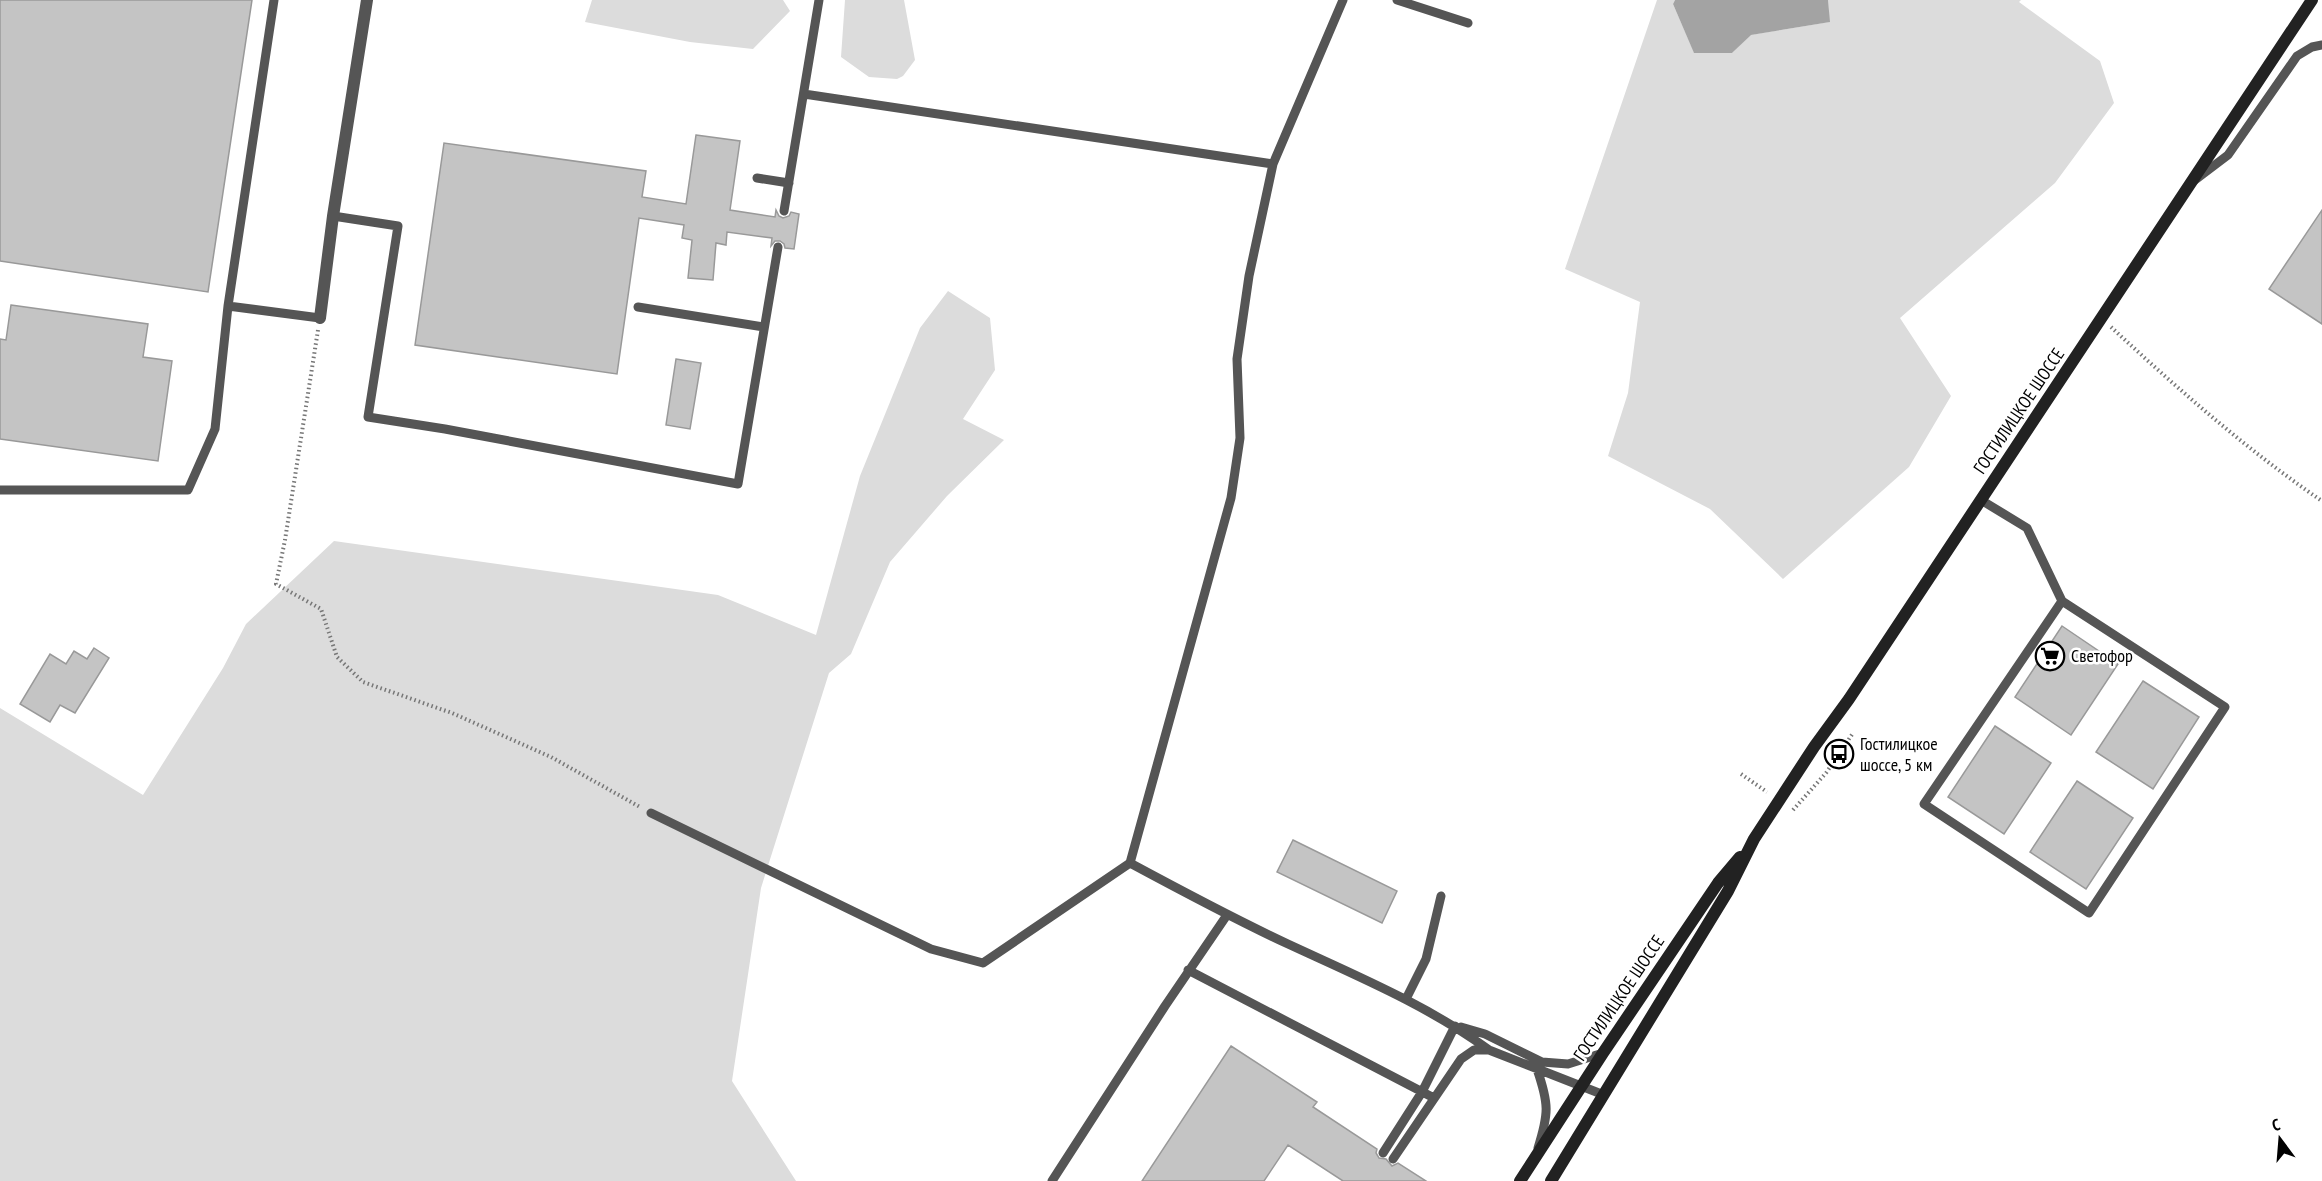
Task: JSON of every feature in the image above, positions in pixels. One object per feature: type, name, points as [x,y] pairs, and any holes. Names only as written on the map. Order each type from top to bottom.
[{"type":"main road","name":"ГОСТИЛИЦКОЕ ШОССЕ","points":[[1520,1181],[1603,1053],[1718,884],[1754,839],[1814,747],[1849,699],[2312,0]]},
{"type":"main road","name":"ГОСТИЛИЦКОЕ ШОССЕ","points":[[1551,1181],[1728,891],[1754,839]]},
{"type":"street","points":[[320,318],[333,216],[367,0]]},
{"type":"lane","points":[[0,490],[188,490],[215,429],[228,306],[274,0]]},
{"type":"lane","points":[[784,211],[819,0]]},
{"type":"lane","points":[[651,813],[931,949],[983,963],[1130,863],[1231,498],[1240,438],[1237,359],[1249,276],[1273,164],[1342,0]]},
{"type":"lane","points":[[1397,0],[1468,22]]},
{"type":"lane","points":[[2193,181],[2228,155],[2297,56],[2312,47],[2322,45]]},
{"type":"lane","points":[[804,94],[1273,164]]},
{"type":"lane","points":[[757,178],[789,183]]},
{"type":"lane","points":[[333,216],[398,226],[368,417],[445,429],[738,484],[778,247]]},
{"type":"lane","points":[[228,306],[320,318]]},
{"type":"lane","points":[[638,307],[764,327]]},
{"type":"lane","points":[[1982,500],[2027,528],[2062,601],[2225,707],[2089,913],[1924,804],[2062,601]]},
{"type":"lane","points":[[1130,863],[1227,915],[1406,999],[1455,1026],[1489,1050],[1604,1095]]},
{"type":"lane","points":[[1406,999],[1426,959],[1441,896]]},
{"type":"lane","points":[[1052,1181],[1188,970],[1227,915]]},
{"type":"lane","points":[[1188,970],[1434,1098]]},
{"type":"lane","points":[[1455,1026],[1485,1034],[1542,1062],[1568,1064],[1603,1053]]},
{"type":"lane","points":[[1383,1153],[1422,1092],[1455,1026]]},
{"type":"lane","points":[[1393,1159],[1461,1059],[1474,1050],[1489,1050]]},
{"type":"lane","points":[[1534,1159],[1546,1121],[1547,1099],[1536,1069]]},
{"type":"path","points":[[320,318],[276,584],[321,609],[337,657],[363,682],[452,713],[551,757],[651,813]]},
{"type":"path","points":[[2102,319],[2169,380],[2290,480],[2322,501]]},
{"type":"shaded area","points":[[592,0],[783,0],[790,11],[753,49],[690,42],[585,22]]},
{"type":"shaded area","points":[[845,0],[904,0],[915,60],[903,76],[897,79],[869,77],[841,57]]},
{"type":"shaded area","points":[[1657,0],[1675,0],[1673,4],[1694,52],[1732,53],[1750,35],[1829,22],[1828,0],[2021,0],[2019,2],[2100,61],[2114,103],[2055,183],[1900,318],[1951,396],[1909,467],[1783,579],[1710,509],[1608,456],[1628,393],[1640,302],[1565,269]]},
{"type":"shaded area","points":[[1675,0],[1828,0],[1830,22],[1751,35],[1732,53],[1694,53],[1673,4]]},
{"type":"shaded area","points":[[948,291],[990,318],[995,370],[963,419],[1004,440],[947,496],[890,562],[851,654],[829,673],[761,888],[732,1081],[796,1181],[0,1181],[0,708],[143,795],[223,668],[246,624],[334,541],[718,595],[816,635],[860,476],[920,328]]},
{"type":"building","points":[[0,0],[252,0],[208,292],[0,261]]},
{"type":"building","points":[[696,135],[740,141],[730,210],[775,217],[776,210],[783,218],[789,216],[791,212],[799,214],[794,249],[785,248],[780,241],[775,241],[771,246],[772,238],[727,232],[726,245],[716,243],[713,280],[688,278],[692,240],[682,238],[684,225],[639,218],[617,374],[415,345],[444,143],[646,171],[642,197],[686,204]]},
{"type":"building","points":[[2322,210],[2322,324],[2269,289]]},
{"type":"building","points":[[11,305],[148,324],[143,357],[172,361],[158,461],[0,439],[0,339],[6,340]]},
{"type":"building","points":[[676,359],[701,363],[690,429],[666,425]]},
{"type":"building","points":[[2062,626],[2118,664],[2071,735],[2015,697]]},
{"type":"building","points":[[94,648],[109,658],[75,713],[60,705],[50,722],[20,704],[50,654],[66,664],[74,651],[87,659]]},
{"type":"building","points":[[2143,681],[2199,717],[2153,789],[2096,752]]},
{"type":"building","points":[[1995,726],[2051,763],[2004,834],[1948,797]]},
{"type":"building","points":[[2077,781],[2133,818],[2086,889],[2030,852]]},
{"type":"building","points":[[1293,840],[1397,891],[1382,923],[1277,872]]},
{"type":"building","points":[[1231,1046],[1317,1102],[1313,1107],[1377,1149],[1376,1153],[1379,1158],[1386,1159],[1392,1166],[1398,1163],[1426,1181],[1343,1181],[1288,1145],[1264,1181],[1142,1181]]},
{"type":"place","name":"Светофор","points":[[2050,656]]},
{"type":"place","name":"Гостилицкое шоссе, 5 км","points":[[1839,754]]}]
